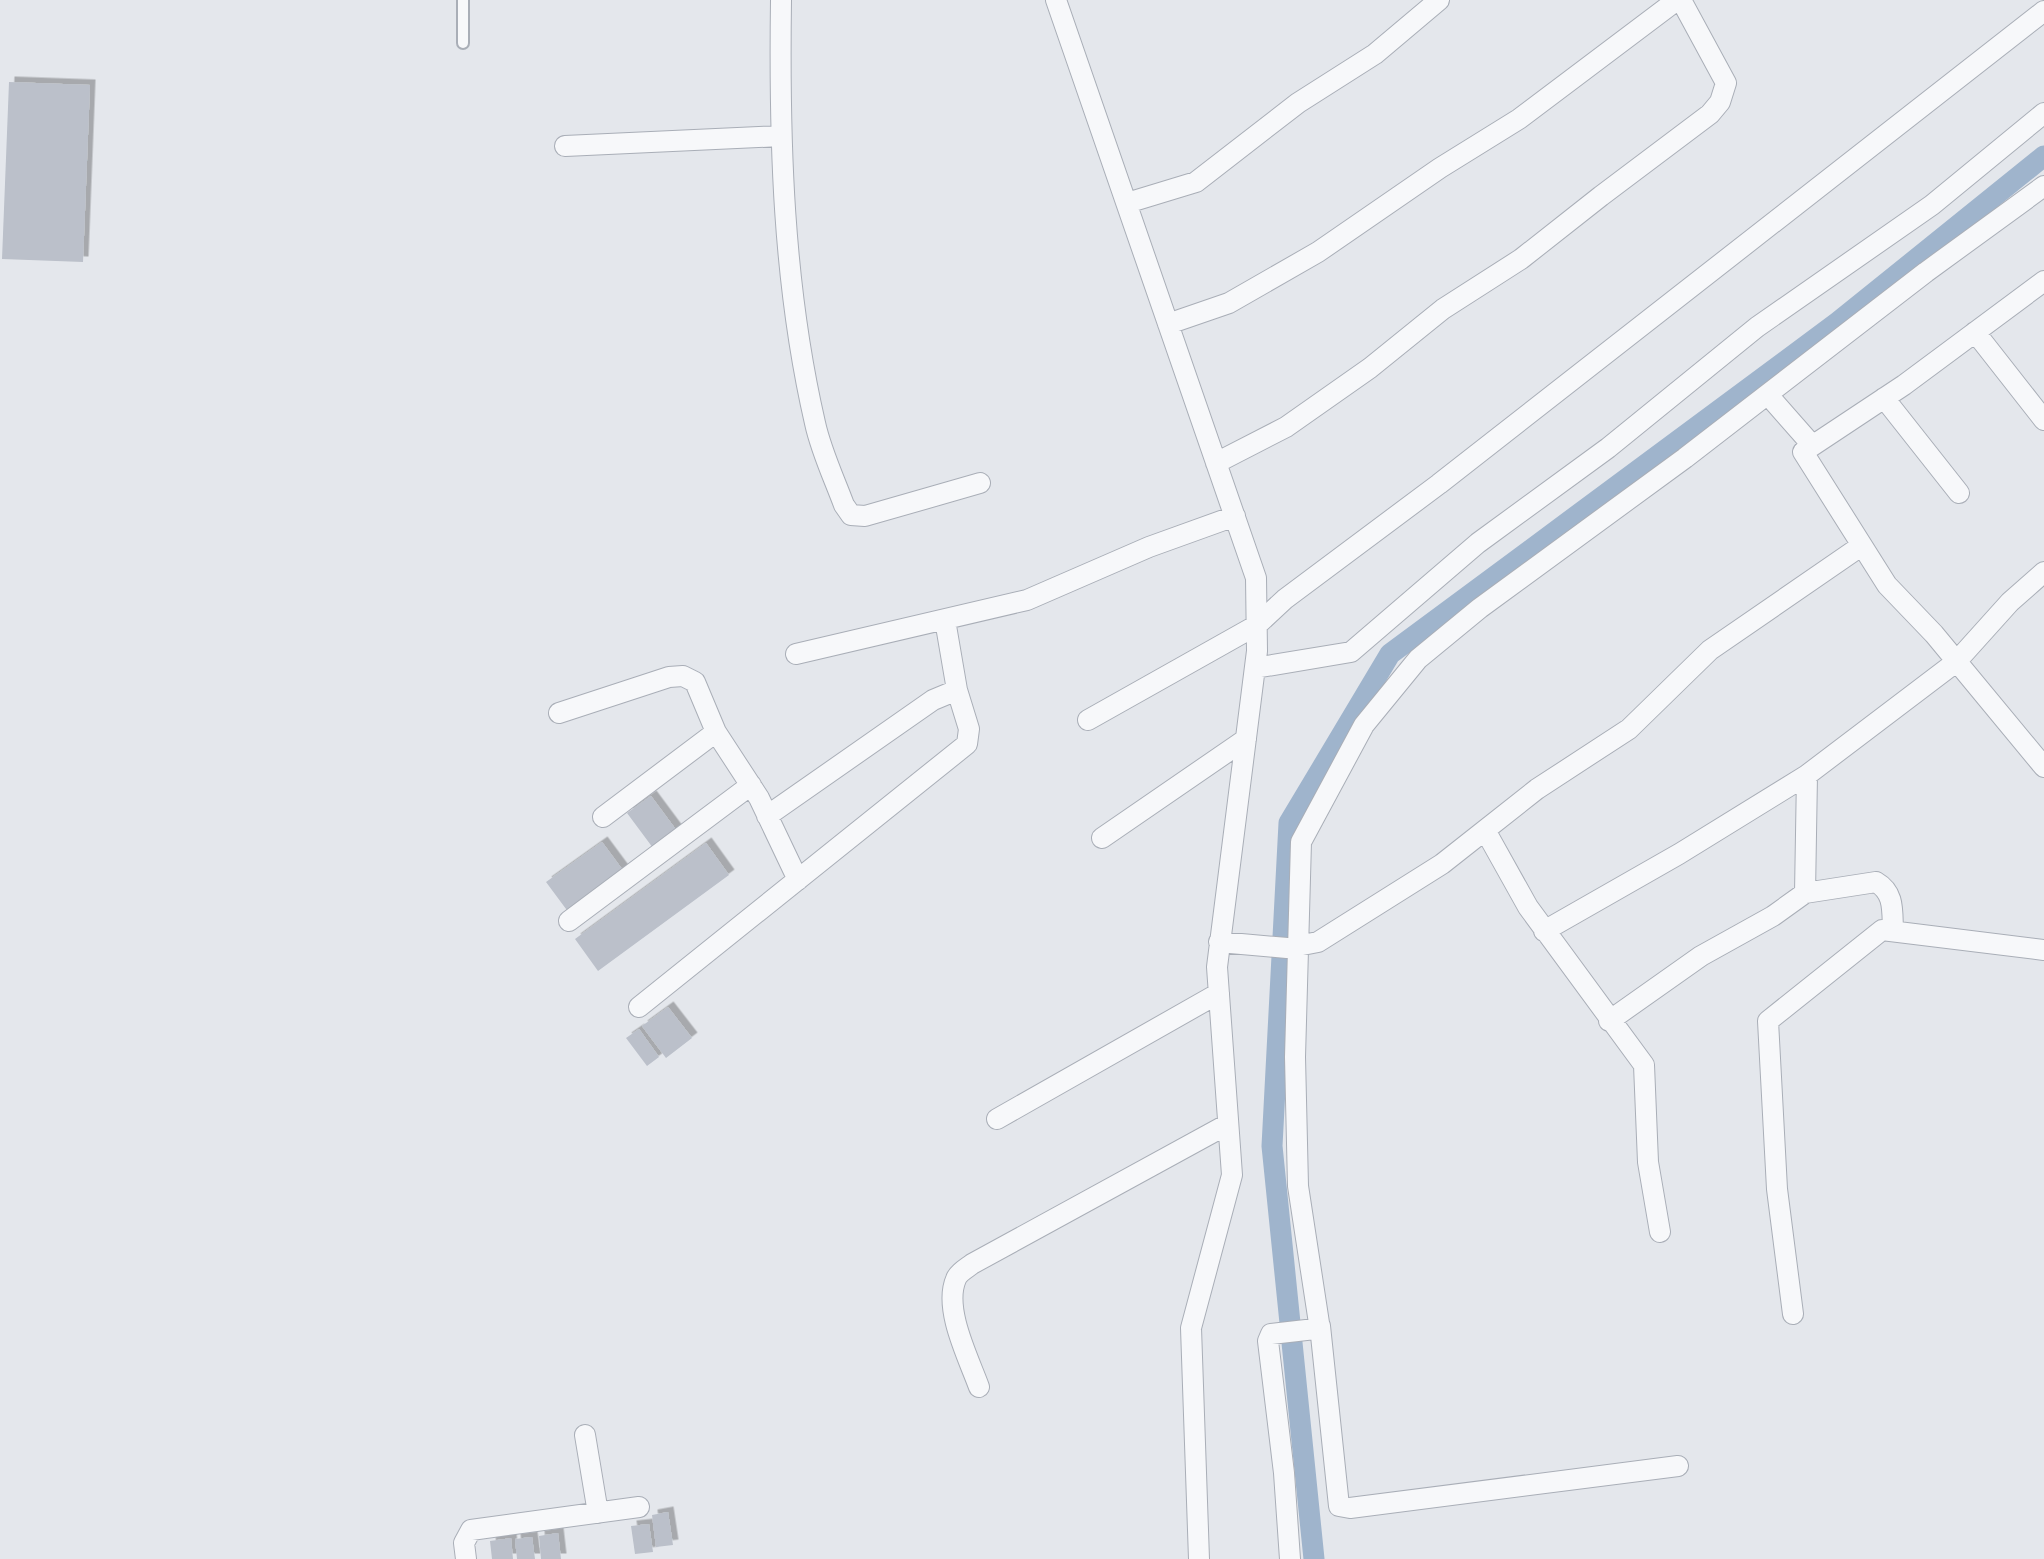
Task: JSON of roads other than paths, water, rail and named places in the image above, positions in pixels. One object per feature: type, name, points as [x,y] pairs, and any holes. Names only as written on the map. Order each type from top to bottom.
[{"type":"street","points":[[781,0],[782,192],[798,330],[815,425],[844,505],[851,515],[864,516],[980,483]]},
{"type":"street","points":[[1056,0],[1256,578],[1255,668],[1217,967],[1232,1175],[1191,1328],[1199,1559]]},
{"type":"street","points":[[1126,203],[1196,182],[1298,103],[1375,54],[1439,0]]},
{"type":"street","points":[[1168,324],[1229,303],[1318,252],[1440,168],[1519,118],[1679,0],[1726,83],[1720,102],[1710,114],[1600,196],[1521,259],[1443,309],[1370,368],[1286,427],[1216,463]]},
{"type":"street","points":[[1088,720],[1257,625],[1285,599],[1468,462],[2044,11]]},
{"type":"street","points":[[1255,668],[1351,652],[1478,543],[1608,448],[1758,327],[1932,205],[2044,113]]},
{"type":"street","points":[[565,146],[781,136]]},
{"type":"street","points":[[1310,1329],[1298,1186],[1295,1058],[1286,947],[1301,842],[1364,725],[1418,659],[1480,608],[1768,395],[1926,272],[2044,186]]},
{"type":"street","points":[[2044,281],[1884,398],[1803,452],[1887,585],[1956,662],[2044,767]]},
{"type":"street","points":[[1975,332],[2044,420]]},
{"type":"street","points":[[1768,395],[1812,445]]},
{"type":"street","points":[[1884,398],[1959,493]]},
{"type":"street","points":[[796,654],[1027,600],[1149,547],[1235,516]]},
{"type":"street","points":[[1220,942],[1286,947],[1318,942],[1433,870],[1537,789],[1629,729],[1710,650],[1861,546]]},
{"type":"street","points":[[1544,931],[1679,854],[1807,775],[1956,662],[2010,602],[2044,572]]},
{"type":"street","points":[[639,1007],[967,744],[969,729],[957,690],[945,620]]},
{"type":"street","points":[[559,712],[669,677],[683,676],[694,682],[716,732],[751,785],[798,880]]},
{"type":"street","points":[[767,816],[933,700],[957,690]]},
{"type":"street","points":[[603,817],[716,732]]},
{"type":"street","points":[[1102,838],[1246,739]]},
{"type":"street","points":[[1805,893],[1807,775]]},
{"type":"street","points":[[569,921],[751,785]]},
{"type":"street","points":[[1485,830],[1544,931],[1644,1065],[1648,1162],[1660,1232]]},
{"type":"street","points":[[1610,1020],[1701,956],[1773,916],[1805,893],[1876,882],[1886,888],[1891,896],[1893,931]]},
{"type":"street","points":[[1793,1314],[1777,1189],[1768,1021],[1882,930],[2044,950]]},
{"type":"street","points":[[997,1119],[1218,993]]},
{"type":"street","points":[[980,1387],[956,1326],[952,1292],[956,1277],[972,1264],[1228,1124]]},
{"type":"street","points":[[1290,1559],[1284,1473],[1268,1341],[1271,1334],[1279,1332],[1320,1326],[1340,1506],[1350,1508],[1678,1466]]},
{"type":"street","points":[[585,1435],[598,1513]]},
{"type":"street","points":[[466,1559],[464,1543],[471,1530],[639,1507]]},
{"type":"lane","points":[[463,0],[463,43]]},
{"type":"waterway","points":[[1314,1559],[1272,1146],[1289,823],[1390,654],[1838,322],[2044,156]]}]
